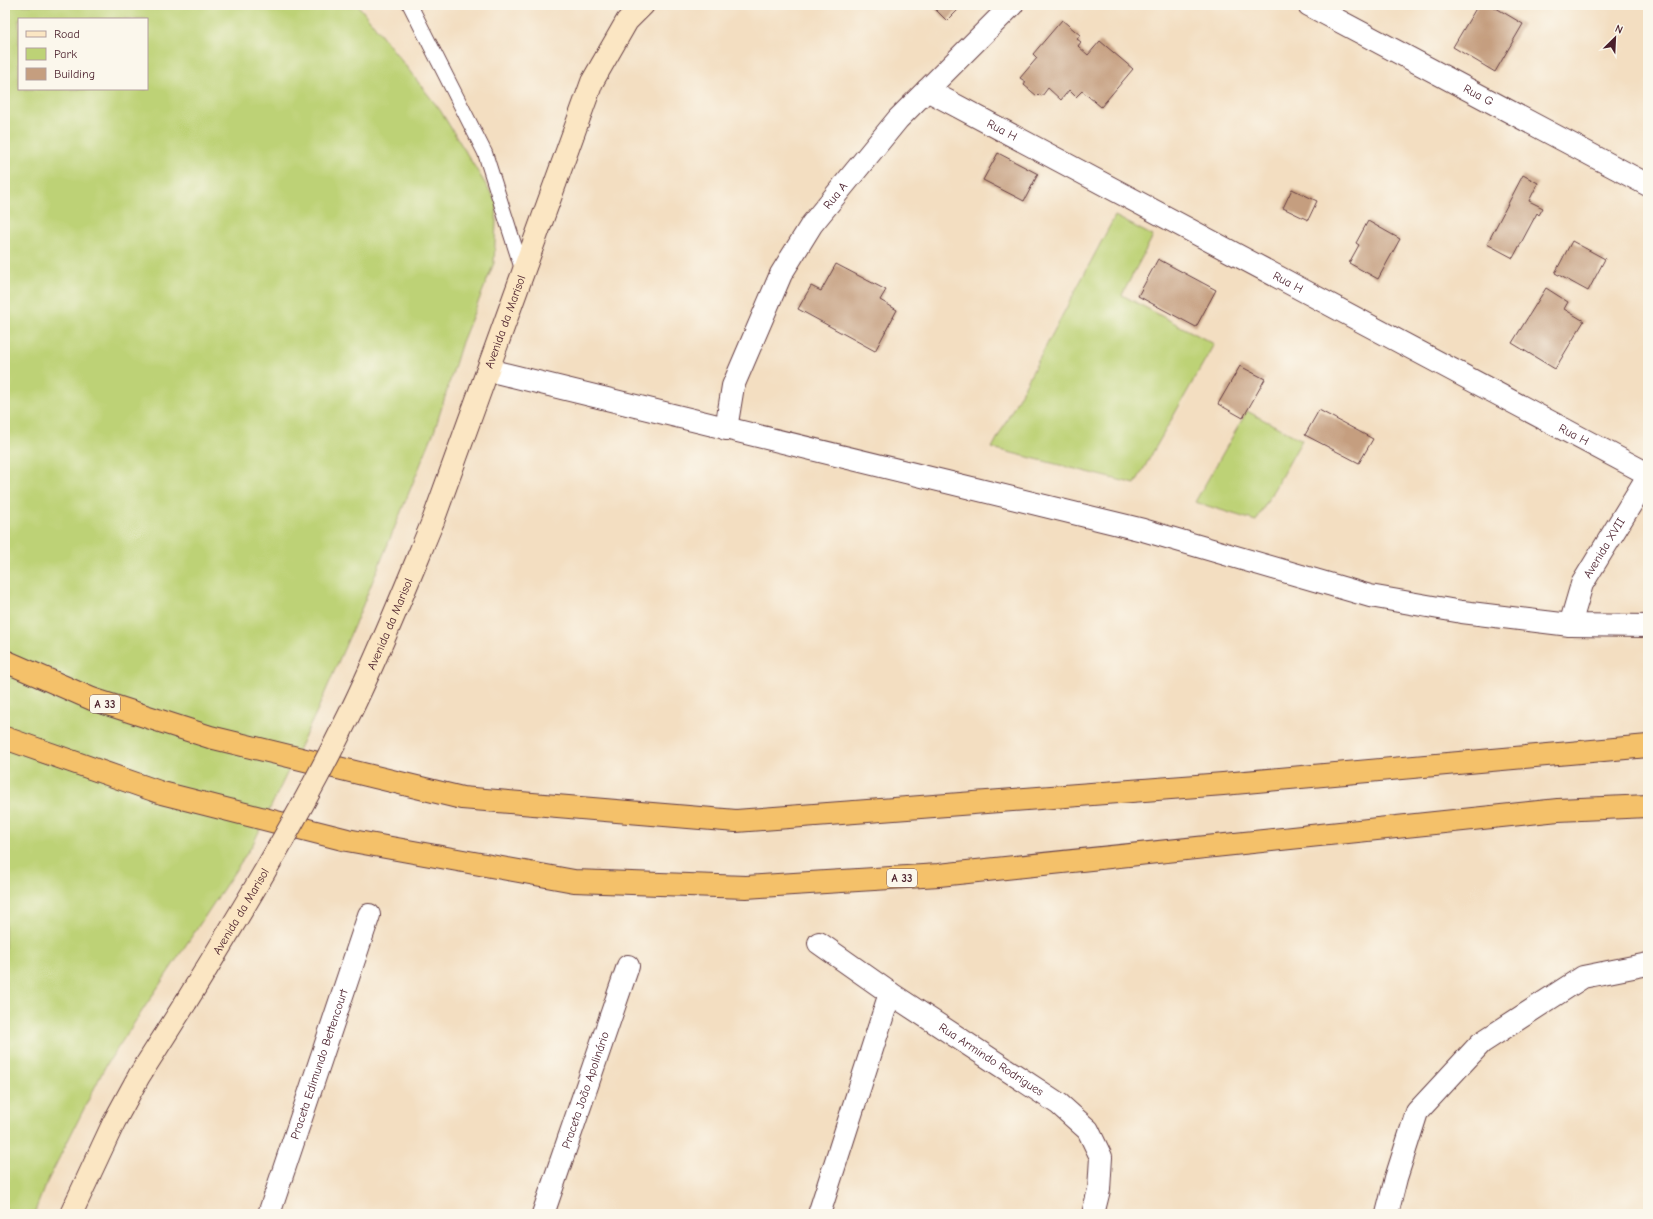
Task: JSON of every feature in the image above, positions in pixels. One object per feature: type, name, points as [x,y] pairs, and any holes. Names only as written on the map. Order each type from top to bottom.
[{"type":"highway","name":"A 33","points":[[5,661],[92,700],[210,737],[462,798],[736,821],[1223,784],[1648,746]]},
{"type":"highway","name":"A 33","points":[[5,738],[162,793],[347,840],[574,881],[746,887],[939,875],[1558,810],[1648,806]]},
{"type":"street","name":"Avenida da Marisol","points":[[71,1214],[114,1122],[140,1076],[249,901],[304,802],[349,715],[398,606],[433,521],[592,82],[627,21],[643,5]]},
{"type":"street","name":"Rua A","points":[[726,429],[733,386],[782,274],[812,224],[898,119],[1012,5]]},
{"type":"street","name":"Rua G","points":[[1309,5],[1648,185]]},
{"type":"street","name":"Rua H","points":[[927,90],[1648,475]]},
{"type":"street","points":[[488,370],[1143,530],[1370,596],[1462,612],[1570,625],[1648,626]]},
{"type":"street","name":"Avenida XVII","points":[[1570,625],[1582,584],[1648,475]]},
{"type":"street","name":"Praceta Edimundo Bettencourt","points":[[269,1214],[369,915]]},
{"type":"street","name":"Rua Armindo Rodrigues","points":[[820,943],[890,993],[1059,1104],[1088,1130],[1101,1157],[1099,1190],[1093,1214]]},
{"type":"street","points":[[1387,1214],[1396,1178],[1417,1112],[1481,1043],[1583,977],[1648,964]]},
{"type":"street","name":"Praceta João Apolinário","points":[[542,1214],[628,966]]},
{"type":"street","points":[[819,1214],[890,993]]},
{"type":"lane","points":[[410,5],[484,153],[523,272]]},
{"type":"green space","points":[[5,5],[358,5],[440,110],[497,203],[494,263],[462,342],[435,429],[360,612],[317,711],[253,844],[105,1067],[44,1188],[34,1214],[5,1214]]},
{"type":"green space","points":[[1115,216],[1153,236],[1122,295],[1214,344],[1135,484],[992,448]]},
{"type":"green space","points":[[1247,411],[1302,440],[1256,521],[1195,502]]},
{"type":"building","points":[[931,5],[963,5],[947,21]]},
{"type":"building","points":[[1478,5],[1491,5],[1523,24],[1495,72],[1453,47]]},
{"type":"building","points":[[1062,20],[1080,35],[1077,39],[1081,42],[1078,46],[1088,55],[1100,41],[1133,69],[1101,107],[1082,91],[1076,97],[1069,90],[1061,100],[1048,88],[1042,96],[1039,94],[1037,96],[1024,85],[1026,82],[1020,78],[1037,58],[1033,54]]},
{"type":"building","points":[[998,153],[1038,174],[1024,201],[983,180]]},
{"type":"building","points":[[1523,175],[1538,183],[1529,201],[1543,208],[1539,215],[1537,213],[1513,258],[1487,244]]},
{"type":"building","points":[[1292,189],[1317,201],[1308,220],[1283,208]]},
{"type":"building","points":[[1368,221],[1400,239],[1378,279],[1349,263],[1359,245],[1356,243]]},
{"type":"building","points":[[1572,241],[1605,259],[1588,291],[1555,273]]},
{"type":"building","points":[[1158,259],[1216,290],[1196,327],[1138,296]]},
{"type":"building","points":[[836,264],[886,290],[880,300],[897,310],[875,351],[798,309],[811,286],[821,291]]},
{"type":"building","points":[[1546,288],[1568,302],[1564,309],[1584,321],[1555,369],[1512,343]]},
{"type":"building","points":[[1240,366],[1265,379],[1243,418],[1218,404]]},
{"type":"building","points":[[1319,410],[1373,439],[1359,463],[1305,435]]}]
